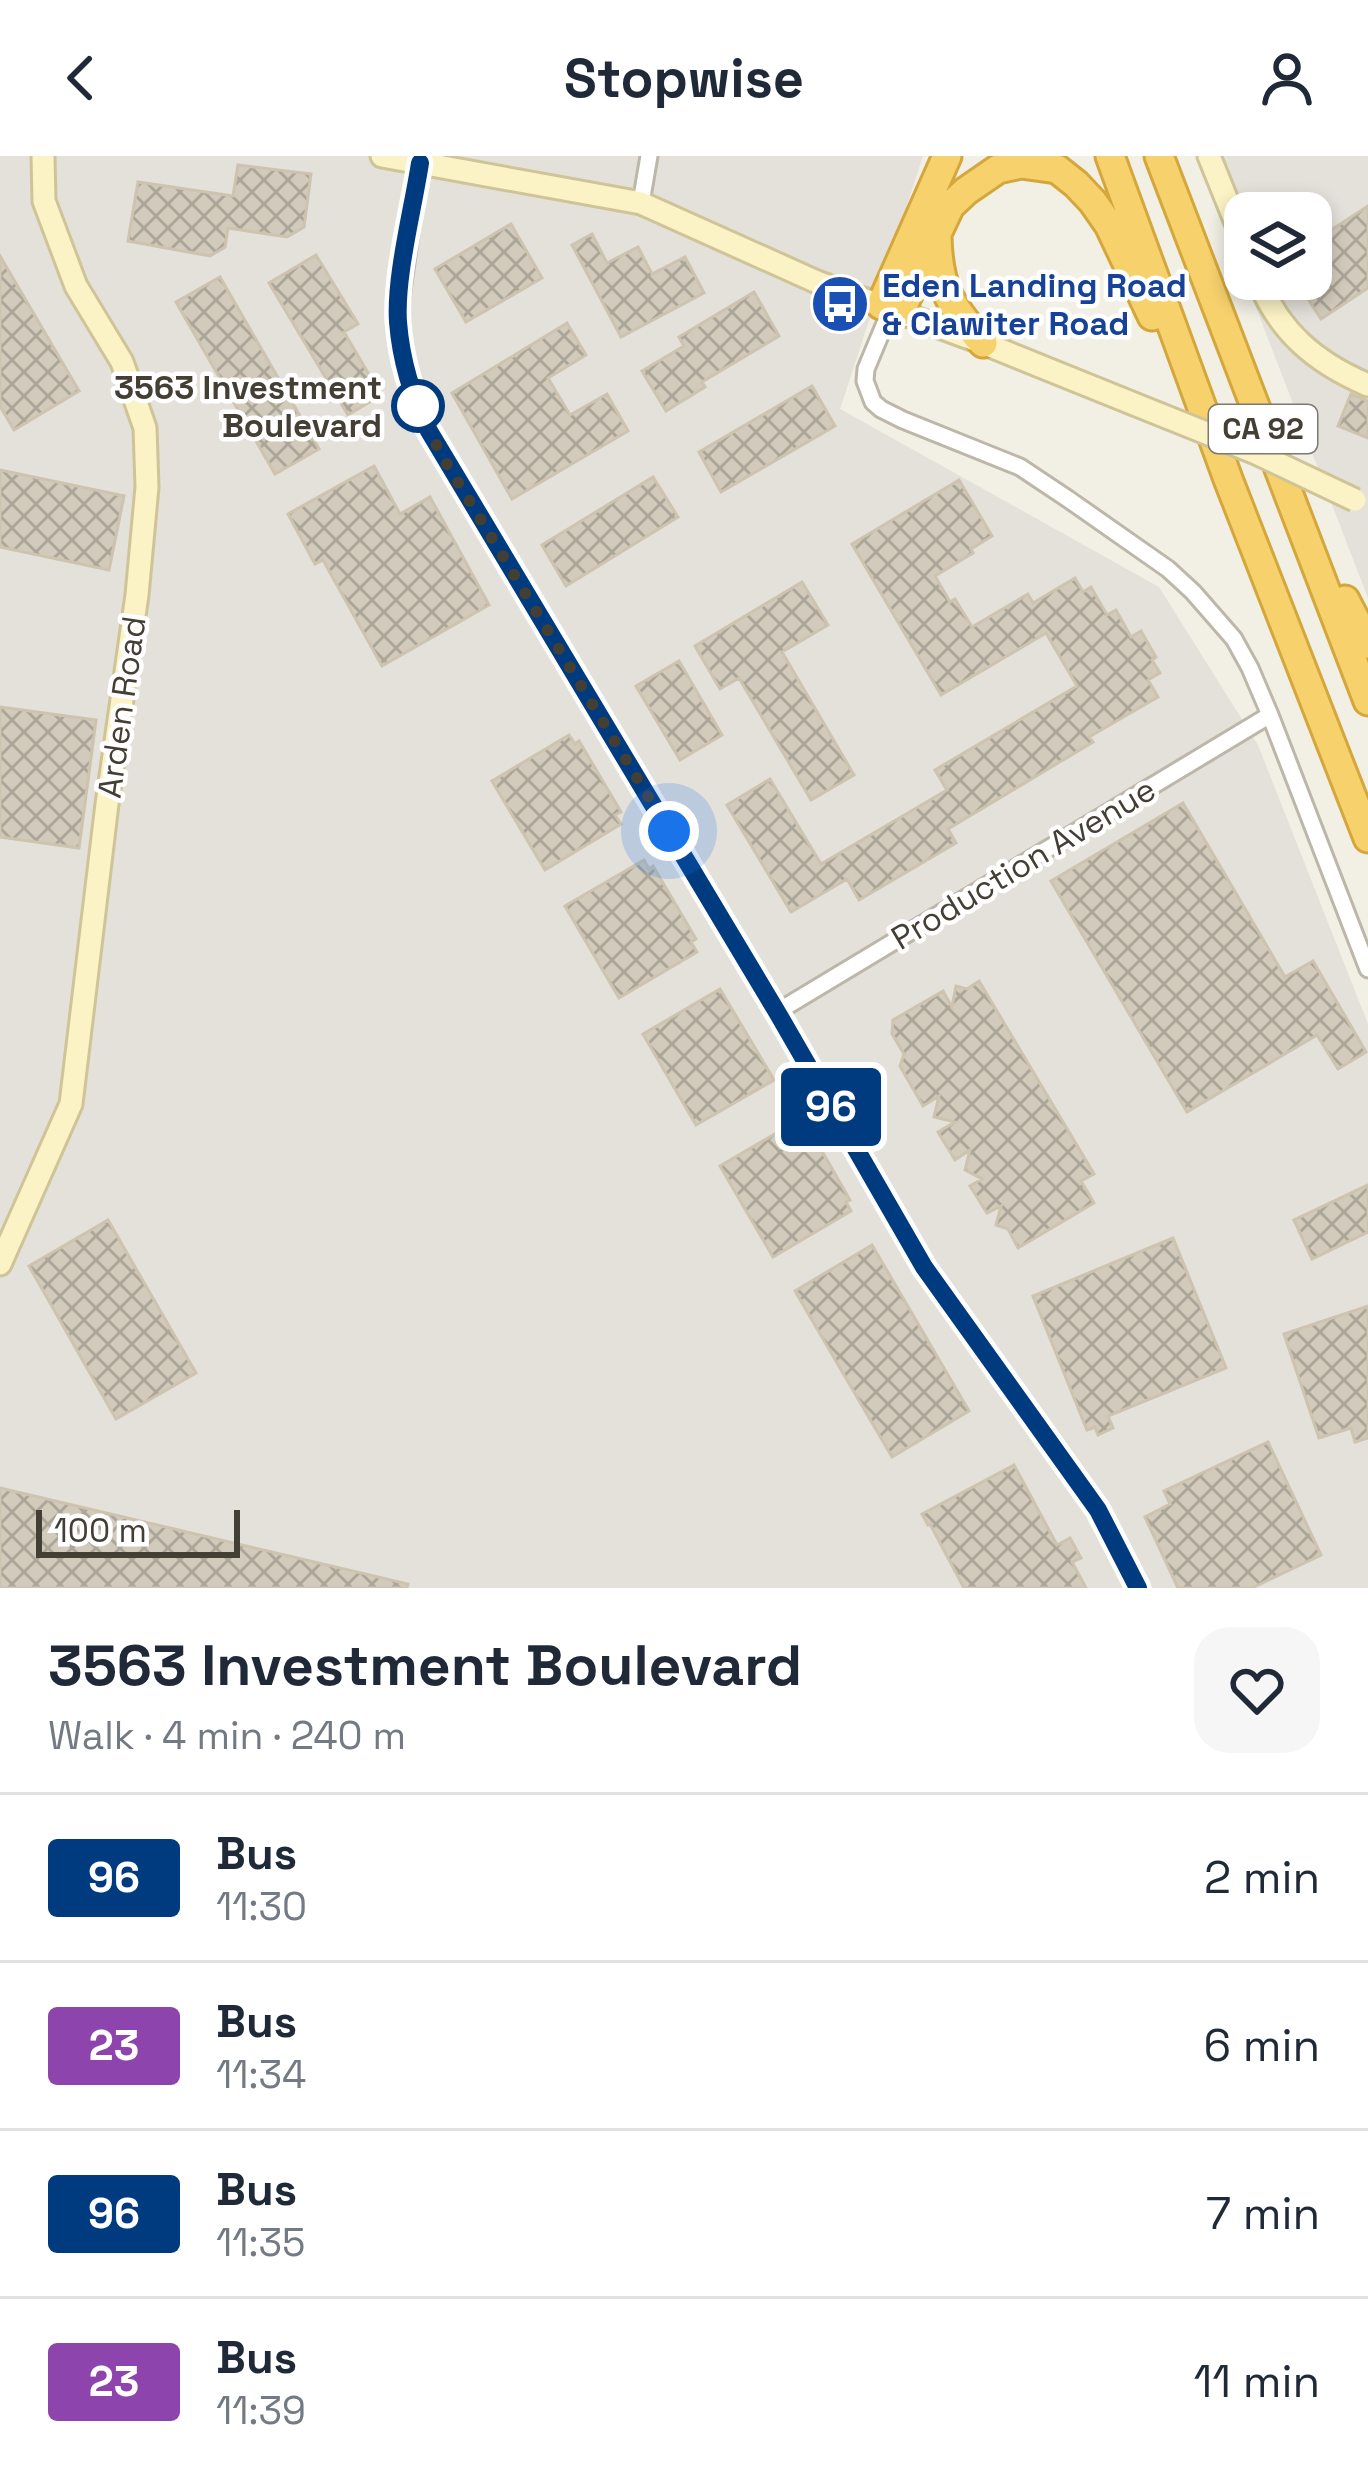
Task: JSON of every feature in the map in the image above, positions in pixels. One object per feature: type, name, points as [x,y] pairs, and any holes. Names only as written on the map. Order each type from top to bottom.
[{"type":"highway","points":[[891,309],[947,156]]},
{"type":"highway","name":"CA 92","points":[[1110,156],[1228,479],[1368,838]]},
{"type":"highway","name":"CA 92","points":[[1159,156],[1368,700]]},
{"type":"highway","points":[[891,309],[950,206],[998,169],[1021,164],[1057,170],[1094,202],[1109,225],[1228,479]]},
{"type":"highway","points":[[937,232],[938,267],[948,298],[983,343]]},
{"type":"highway","points":[[1288,495],[1368,644]]},
{"type":"street","name":"Arden Road","points":[[0,1264],[71,1104],[147,487],[145,428],[122,362],[76,286],[44,201],[43,156]]},
{"type":"street","points":[[382,156],[641,203],[817,282],[1256,453],[1362,503]]},
{"type":"street","points":[[641,203],[650,156]]},
{"type":"street","points":[[1210,156],[1224,192]]},
{"type":"street","points":[[420,163],[398,319],[405,368],[441,454],[777,1012],[924,1267],[1098,1510],[1138,1588]]},
{"type":"street","points":[[1267,300],[1301,346],[1368,385]]},
{"type":"street","points":[[891,309],[866,369],[865,381],[880,410],[1020,467],[1168,569],[1234,639],[1270,715],[1368,969]]},
{"type":"street","name":"Production Avenue","points":[[777,1012],[1270,715]]},
{"type":"shaded area","points":[[0,156],[923,156],[840,409],[1159,587],[1258,745],[1368,1024],[1368,1588],[0,1588]]},
{"type":"shaded area","points":[[1201,156],[1368,156],[1368,598],[1253,300],[1332,300],[1332,192],[1224,192],[1224,220]]},
{"type":"building","points":[[238,165],[311,174],[304,227],[287,237],[228,228],[225,247],[210,256],[128,241],[138,182],[233,196]]},
{"type":"building","points":[[1368,206],[1368,288],[1321,319],[1309,300],[1332,300],[1332,229]]},
{"type":"building","points":[[511,224],[542,278],[466,322],[435,269]]},
{"type":"building","points":[[592,234],[607,263],[638,247],[652,274],[685,257],[704,293],[621,337],[572,245]]},
{"type":"building","points":[[316,255],[358,324],[344,332],[381,395],[348,415],[269,283]]},
{"type":"building","points":[[0,256],[79,391],[14,430],[0,406]]},
{"type":"building","points":[[220,277],[319,449],[275,474],[176,302]]},
{"type":"building","points":[[754,292],[779,336],[702,382],[705,387],[666,411],[642,371],[684,346],[679,337]]},
{"type":"building","points":[[567,323],[586,355],[548,378],[570,415],[607,394],[628,431],[512,499],[452,393]]},
{"type":"building","points":[[812,386],[835,426],[721,492],[699,452]]},
{"type":"building","points":[[1351,394],[1368,401],[1368,438],[1338,426]]},
{"type":"building","points":[[374,466],[400,514],[430,497],[489,605],[382,666],[323,560],[315,564],[288,514]]},
{"type":"building","points":[[0,470],[124,496],[109,570],[0,547]]},
{"type":"building","points":[[653,477],[678,517],[566,586],[542,545]]},
{"type":"building","points":[[959,480],[992,536],[935,576],[972,627],[1028,594],[1033,603],[1075,578],[1083,592],[1091,587],[1107,615],[1116,610],[1131,637],[1141,631],[1156,657],[1152,660],[1160,673],[1148,680],[1158,697],[948,829],[956,843],[859,900],[847,879],[791,912],[727,805],[770,779],[821,864],[947,790],[935,770],[1077,686],[1046,633],[941,695],[852,544]]},
{"type":"building","points":[[802,582],[828,625],[782,652],[854,775],[811,800],[739,678],[720,689],[695,646]]},
{"type":"building","points":[[679,661],[722,735],[680,760],[636,686]]},
{"type":"building","points":[[0,707],[96,720],[79,848],[0,837]]},
{"type":"building","points":[[569,735],[575,744],[579,741],[621,812],[615,815],[621,824],[545,870],[492,781]]},
{"type":"building","points":[[1183,803],[1285,977],[1313,961],[1366,1052],[1338,1069],[1317,1035],[1187,1112],[1051,881]]},
{"type":"building","points":[[644,860],[649,869],[653,866],[696,939],[691,942],[697,952],[619,998],[565,906]]},
{"type":"building","points":[[979,981],[1094,1174],[1081,1181],[1094,1203],[1018,1248],[1008,1229],[996,1225],[1001,1206],[987,1213],[970,1186],[982,1179],[965,1170],[970,1150],[955,1160],[938,1132],[955,1122],[934,1117],[939,1096],[923,1106],[900,1066],[904,1054],[892,1034],[893,1020],[943,991],[952,1007],[956,986],[967,989]]},
{"type":"building","points":[[720,989],[774,1080],[696,1125],[643,1034]]},
{"type":"building","points":[[797,1121],[802,1128],[807,1125],[850,1200],[846,1202],[851,1211],[773,1257],[720,1166]]},
{"type":"building","points":[[1368,1185],[1368,1232],[1312,1259],[1294,1220]]},
{"type":"building","points":[[108,1220],[196,1373],[116,1419],[29,1266]]},
{"type":"building","points":[[1173,1238],[1226,1368],[1108,1416],[1113,1428],[1098,1435],[1095,1427],[1087,1430],[1033,1296]]},
{"type":"building","points":[[872,1245],[969,1411],[892,1457],[795,1291]]},
{"type":"building","points":[[1368,1306],[1368,1438],[1355,1442],[1351,1428],[1319,1438],[1284,1334]]},
{"type":"building","points":[[1268,1442],[1321,1555],[1252,1588],[1178,1588],[1145,1517],[1170,1504],[1164,1491]]},
{"type":"building","points":[[1014,1465],[1057,1545],[1070,1538],[1081,1558],[1072,1562],[1086,1588],[964,1588],[922,1514]]},
{"type":"building","points":[[0,1488],[408,1584],[407,1588],[0,1588]]},
{"type":"bus line","name":"96","points":[[420,163],[398,319],[405,368],[429,431],[924,1267],[1098,1510],[1138,1588]]},
{"type":"place","name":"Eden Landing Road & Clawiter Road","points":[[840,304]]},
{"type":"place","name":"3563 Investment Boulevard","points":[[418,406]]},
{"type":"route","points":[[418,406],[441,454],[669,831]]}]
